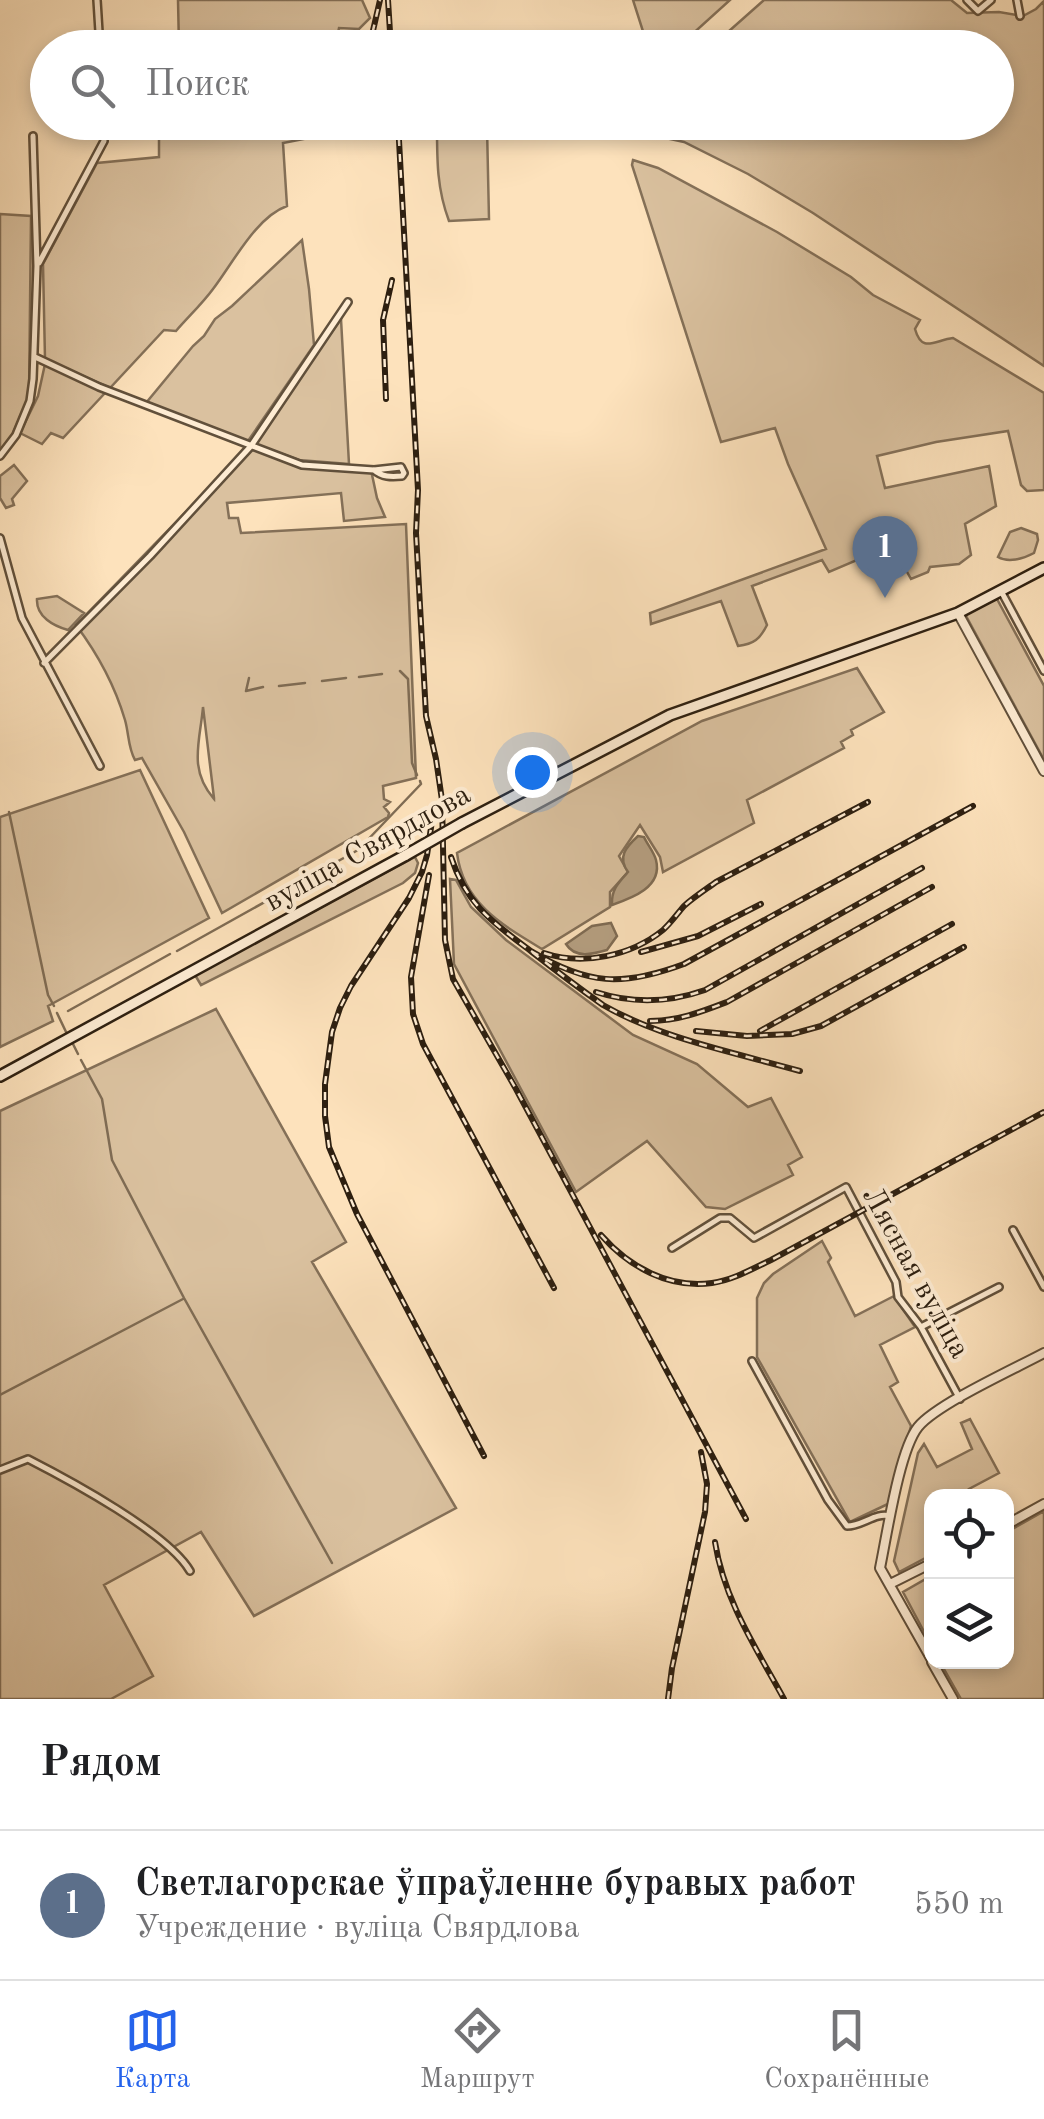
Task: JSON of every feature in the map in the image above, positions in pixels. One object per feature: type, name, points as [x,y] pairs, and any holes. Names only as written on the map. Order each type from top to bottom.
[{"type":"main road","name":"вуліца Свярдлова","points":[[0,1076],[670,714],[958,613],[1044,568]]},
{"type":"street","points":[[97,0],[99,30]]},
{"type":"street","points":[[967,0],[978,12],[991,0]]},
{"type":"street","points":[[1017,0],[1020,16]]},
{"type":"street","points":[[0,456],[16,436],[30,402],[35,356],[33,140]]},
{"type":"street","points":[[37,266],[104,140]]},
{"type":"street","points":[[44,662],[150,556],[251,446],[348,302]]},
{"type":"street","points":[[35,356],[99,386],[302,464],[374,470],[401,467],[404,473],[394,477],[374,470]]},
{"type":"street","points":[[0,538],[22,618],[100,766]]},
{"type":"street","points":[[1001,592],[1044,672]]},
{"type":"street","points":[[958,613],[1044,772]]},
{"type":"street","name":"Лясная вуліца","points":[[672,1248],[720,1218],[730,1218],[754,1238],[846,1187],[896,1282],[898,1297],[921,1327],[960,1398]]},
{"type":"street","points":[[1013,1230],[1044,1287]]},
{"type":"street","points":[[921,1327],[1000,1287]]},
{"type":"street","points":[[924,1646],[880,1568],[907,1447],[919,1426],[960,1398],[1044,1352]]},
{"type":"street","points":[[752,1361],[828,1500],[848,1526],[882,1514],[891,1516]]},
{"type":"street","points":[[0,1470],[28,1459],[151,1532],[184,1560],[190,1571]]},
{"type":"street","points":[[1014,1520],[1044,1504]]},
{"type":"street","points":[[890,1584],[924,1567]]},
{"type":"street","points":[[936,1669],[953,1699]]},
{"type":"shaded area","points":[[178,0],[362,0],[370,18],[359,29],[179,30]]},
{"type":"shaded area","points":[[633,0],[730,0],[697,30],[643,30]]},
{"type":"shaded area","points":[[764,0],[951,0],[967,13],[1023,16],[1044,1],[1044,366],[813,213],[748,174],[675,140],[1014,140],[1014,30],[730,30]]},
{"type":"shaded area","points":[[159,140],[298,140],[283,143],[287,206],[255,230],[209,295],[176,331],[164,330],[110,388],[45,359],[43,264],[97,163],[159,157]]},
{"type":"shaded area","points":[[437,140],[487,140],[489,219],[449,221]]},
{"type":"shaded area","points":[[633,160],[658,168],[777,232],[873,295],[920,320],[915,329],[921,341],[930,344],[953,338],[1044,393],[1044,490],[1027,491],[1021,485],[1008,431],[877,456],[885,488],[989,466],[996,506],[965,524],[971,555],[959,564],[930,567],[928,572],[911,579],[892,545],[829,572],[822,560],[752,586],[767,625],[756,640],[744,645],[738,646],[721,601],[651,624],[650,613],[826,549],[775,428],[721,442]]},
{"type":"shaded area","points":[[0,214],[31,216],[29,397],[9,442],[0,449]]},
{"type":"shaded area","points":[[302,240],[314,345],[248,441],[146,403],[215,319]]},
{"type":"shaded area","points":[[341,319],[349,464],[299,460],[252,443]]},
{"type":"shaded area","points":[[45,364],[105,393],[63,438],[51,433],[42,444],[20,433],[38,396]]},
{"type":"shaded area","points":[[248,448],[320,469],[371,470],[385,517],[344,521],[341,493],[227,503],[229,518],[238,518],[241,533],[406,524],[416,778],[383,786],[384,799],[390,802],[384,807],[388,817],[222,913],[184,832],[142,758],[135,760],[116,695],[76,625]],"holes":[[[203,707],[214,799],[198,766]]]},
{"type":"shaded area","points":[[14,465],[27,481],[12,499],[14,505],[6,508],[0,498],[0,476]]},
{"type":"shaded area","points":[[1021,528],[1037,534],[1034,553],[1016,560],[998,557],[1010,532]]},
{"type":"shaded area","points":[[57,596],[84,613],[68,630],[47,620],[37,605],[37,599]]},
{"type":"shaded area","points":[[997,599],[1044,686],[1044,760],[965,614]]},
{"type":"shaded area","points":[[857,668],[884,712],[851,730],[853,735],[841,742],[844,748],[747,800],[754,823],[663,872],[660,857],[640,825],[619,856],[628,872],[610,892],[610,907],[542,949],[487,911],[467,886],[457,853],[702,721]]},
{"type":"shaded area","points":[[140,770],[209,918],[48,1006],[53,1021],[0,1047],[0,817]]},
{"type":"shaded area","points":[[638,836],[644,837],[655,857],[655,877],[644,890],[612,905],[614,891],[628,872],[624,853]]},
{"type":"shaded area","points":[[415,857],[415,873],[403,883],[201,985],[195,975]]},
{"type":"shaded area","points":[[450,879],[456,880],[471,907],[506,940],[633,1035],[697,1064],[748,1107],[771,1098],[802,1157],[788,1165],[793,1175],[725,1209],[706,1207],[647,1141],[576,1192],[454,964]]},
{"type":"shaded area","points":[[611,923],[617,936],[607,950],[579,954],[566,944],[592,926]]},
{"type":"shaded area","points":[[216,1009],[346,1242],[312,1262],[456,1508],[254,1616],[201,1532],[104,1585],[153,1676],[111,1699],[0,1699],[0,1111]]},
{"type":"shaded area","points":[[822,1241],[855,1316],[894,1296],[915,1327],[880,1345],[898,1382],[890,1387],[911,1426],[890,1503],[850,1522],[757,1357],[757,1298],[764,1283]]},
{"type":"shaded area","points":[[970,1419],[999,1473],[969,1489],[924,1489],[924,1559],[899,1572],[894,1561],[918,1453],[924,1444],[937,1467],[972,1449],[961,1423]]},
{"type":"shaded area","points":[[1044,1511],[1044,1699],[961,1699],[944,1669],[1014,1669],[1014,1528]]},
{"type":"shaded area","points":[[924,1580],[924,1632],[903,1592]]},
{"type":"waterway","points":[[400,671],[408,679],[412,763],[417,775]]},
{"type":"waterway","points":[[359,677],[382,674]]},
{"type":"waterway","points":[[249,678],[246,691],[263,687]]},
{"type":"waterway","points":[[322,681],[346,678]]},
{"type":"waterway","points":[[279,686],[305,683]]},
{"type":"waterway","points":[[177,951],[358,850],[420,781]]},
{"type":"waterway","points":[[9,812],[48,995],[54,1006]]},
{"type":"waterway","points":[[68,1011],[170,954]]},
{"type":"waterway","points":[[57,1013],[67,1034]]},
{"type":"waterway","points":[[72,1042],[78,1054]]},
{"type":"waterway","points":[[81,1060],[102,1099],[112,1160],[332,1563]]},
{"type":"waterway","points":[[0,1395],[183,1299]]},
{"type":"railway","points":[[373,30],[380,0]]},
{"type":"railway","points":[[388,0],[390,30]]},
{"type":"railway","points":[[399,140],[426,716],[442,800],[445,940],[453,979],[746,1519]]},
{"type":"railway","points":[[386,399],[383,320],[392,280]]},
{"type":"railway","points":[[544,953],[590,958],[636,946],[663,930],[684,906],[716,882],[868,802]]},
{"type":"railway","points":[[531,951],[570,971],[606,979],[642,976],[684,964],[973,806]]},
{"type":"railway","points":[[433,814],[422,872],[340,1008],[332,1032],[325,1116],[329,1147],[357,1214],[484,1456]]},
{"type":"railway","points":[[451,857],[465,888],[483,912],[603,1005],[674,1036],[800,1071]]},
{"type":"railway","points":[[596,992],[650,1000],[705,990],[922,868]]},
{"type":"railway","points":[[429,875],[411,977],[413,1014],[423,1044],[554,1288]]},
{"type":"railway","points":[[650,1021],[680,1018],[727,1002],[932,887]]},
{"type":"railway","points":[[641,952],[698,936],[761,904]]},
{"type":"railway","points":[[760,1031],[952,924]]},
{"type":"railway","points":[[696,1031],[747,1036],[792,1034],[821,1026],[964,947]]},
{"type":"railway","points":[[601,1235],[637,1266],[665,1279],[696,1284],[727,1279],[771,1260],[1044,1112]]},
{"type":"railway","points":[[668,1699],[705,1512],[707,1484],[701,1452]]},
{"type":"railway","points":[[715,1542],[733,1604],[784,1699]]},
{"type":"place","name":"Светлагорскае ўпраўленне буравых работ","points":[[885,598]]}]
